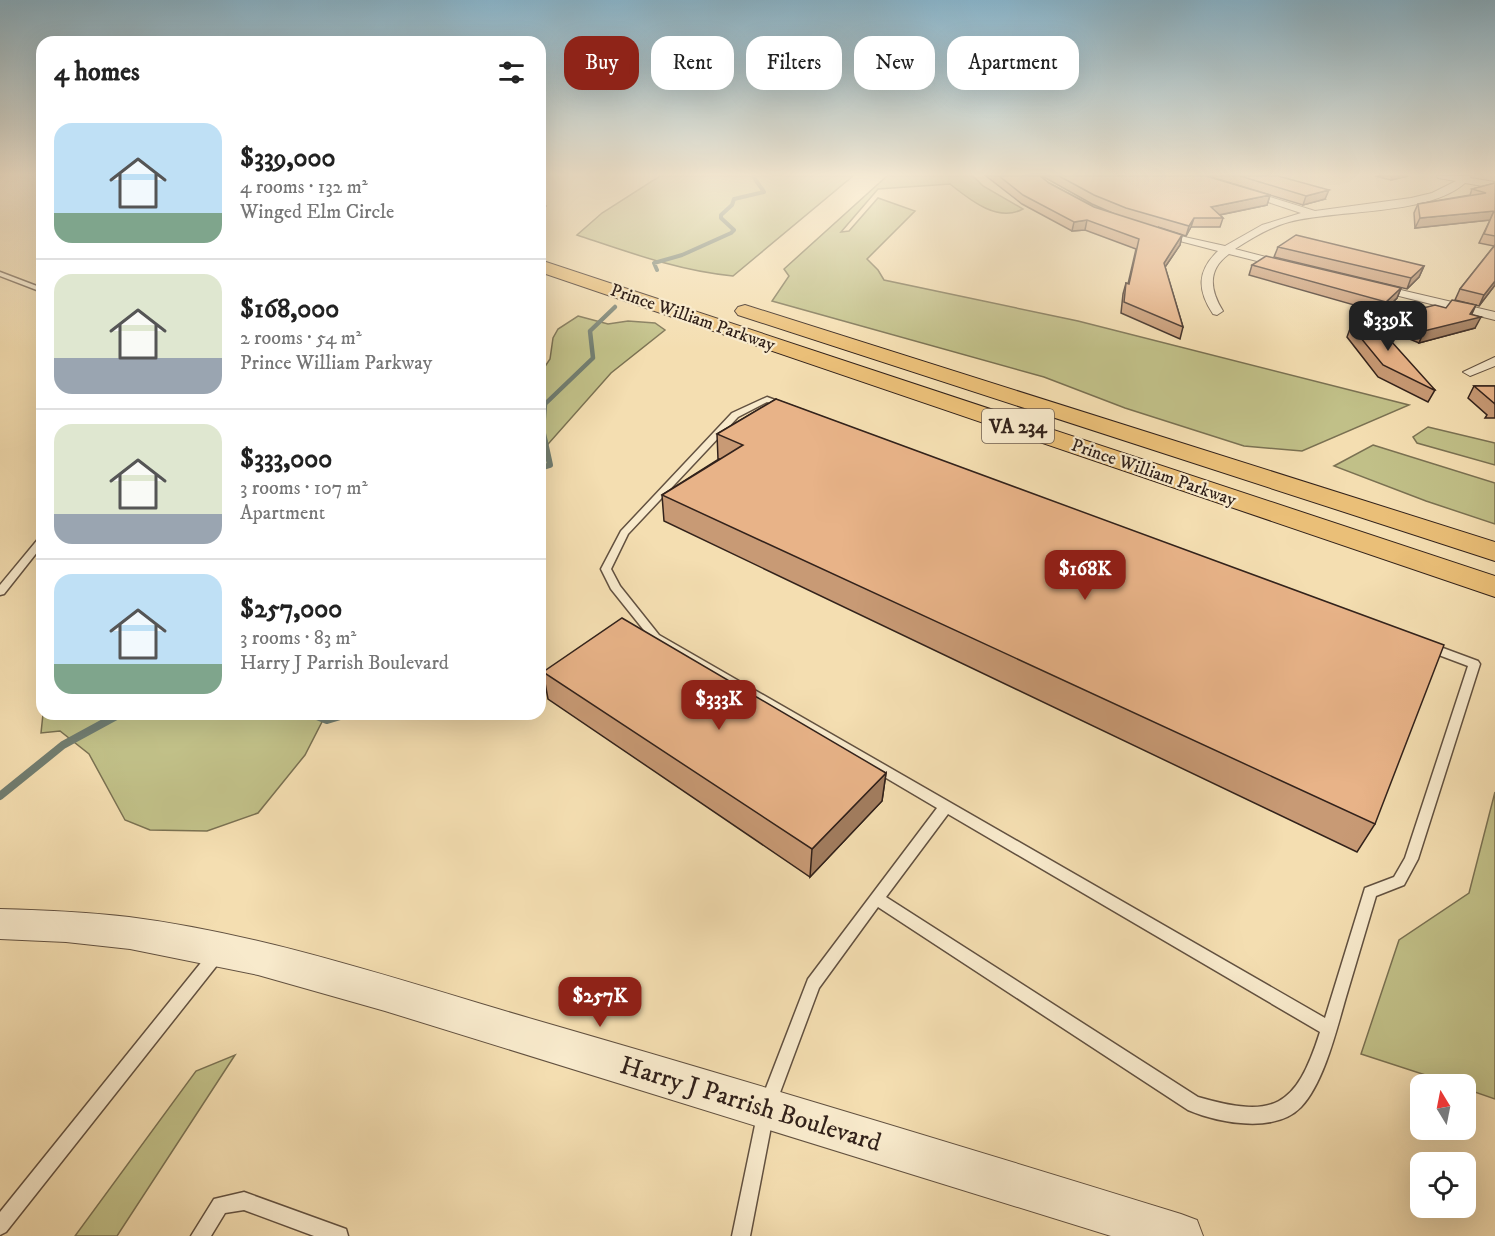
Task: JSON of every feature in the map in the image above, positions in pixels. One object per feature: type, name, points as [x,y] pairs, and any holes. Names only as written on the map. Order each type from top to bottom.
[{"type":"highway","name":"Prince William Parkway","points":[[546,247],[1495,552]]},
{"type":"highway","name":"Prince William Parkway","points":[[546,268],[1495,587]]},
{"type":"street","points":[[1164,234],[1292,267]]},
{"type":"street","points":[[1217,311],[1209,299],[1206,277],[1209,266],[1224,251],[1254,234]]},
{"type":"street","points":[[1360,283],[1495,316]]},
{"type":"street","points":[[1470,372],[1495,361]]},
{"type":"street","name":"Harry J Parrish Boulevard","points":[[0,924],[163,937],[289,966],[767,1106],[1181,1236]]},
{"type":"lane","points":[[0,274],[36,288]]},
{"type":"lane","points":[[877,899],[1194,1104],[1228,1115],[1260,1115],[1290,1106],[1306,1085],[1320,1058],[1329,1029],[1370,892],[1399,881],[1411,859],[1473,664],[767,399],[735,415],[624,533],[606,569],[615,587],[655,637],[1329,1029]]},
{"type":"lane","points":[[0,592],[36,547]]},
{"type":"lane","points":[[741,1236],[767,1106],[813,984],[945,806]]},
{"type":"lane","points":[[0,1226],[220,949]]},
{"type":"lane","points":[[200,1236],[219,1205],[244,1201],[339,1236]]},
{"type":"shaded area","points":[[784,234],[733,276],[673,265],[577,235]]},
{"type":"shaded area","points":[[823,234],[892,234],[867,259],[884,280],[1078,321],[1409,405],[1302,451],[1244,446],[1125,408],[1044,377],[772,301],[789,276],[784,269]]},
{"type":"shaded area","points":[[578,316],[608,324],[628,321],[655,323],[665,330],[611,373],[546,446],[546,365],[550,359],[553,338],[558,329]]},
{"type":"shaded area","points":[[1428,427],[1495,443],[1495,465],[1417,443],[1413,437]]},
{"type":"shaded area","points":[[1373,445],[1495,483],[1495,524],[1334,466]]},
{"type":"shaded area","points":[[42,720],[323,720],[305,755],[258,813],[207,831],[150,830],[125,820],[89,754],[60,731],[41,733]]},
{"type":"shaded area","points":[[1495,792],[1495,1099],[1476,1092],[1476,1074],[1422,1074],[1361,1054],[1399,940],[1469,893]]},
{"type":"shaded area","points":[[235,1055],[117,1236],[75,1236],[196,1071]]},
{"type":"building","points":[[1124,234],[1182,235],[1164,263],[1183,327],[1124,302],[1126,283],[1129,284],[1139,239]]},
{"type":"building","points":[[1296,235],[1424,266],[1411,278],[1278,247]]},
{"type":"building","points":[[1495,245],[1495,281],[1484,295],[1460,289]]},
{"type":"building","points":[[1266,256],[1401,288],[1386,302],[1252,265]]},
{"type":"building","points":[[1452,300],[1476,305],[1470,314],[1481,317],[1424,331],[1388,317],[1435,305],[1446,308]]},
{"type":"building","points":[[1373,321],[1435,390],[1383,365],[1351,326]]},
{"type":"building","points":[[1474,386],[1495,386],[1495,404]]},
{"type":"building","points":[[776,399],[1444,645],[1375,824],[662,495],[743,445],[717,434]]},
{"type":"building","points":[[622,618],[886,773],[812,849],[546,674],[546,670]]},
{"type":"waterway","points":[[657,270],[654,263],[682,255],[729,234]]},
{"type":"waterway","points":[[546,403],[593,358],[590,331],[615,307]]},
{"type":"waterway","points":[[546,447],[550,465],[546,466]]},
{"type":"waterway","points":[[0,796],[63,745],[109,720]]}]
